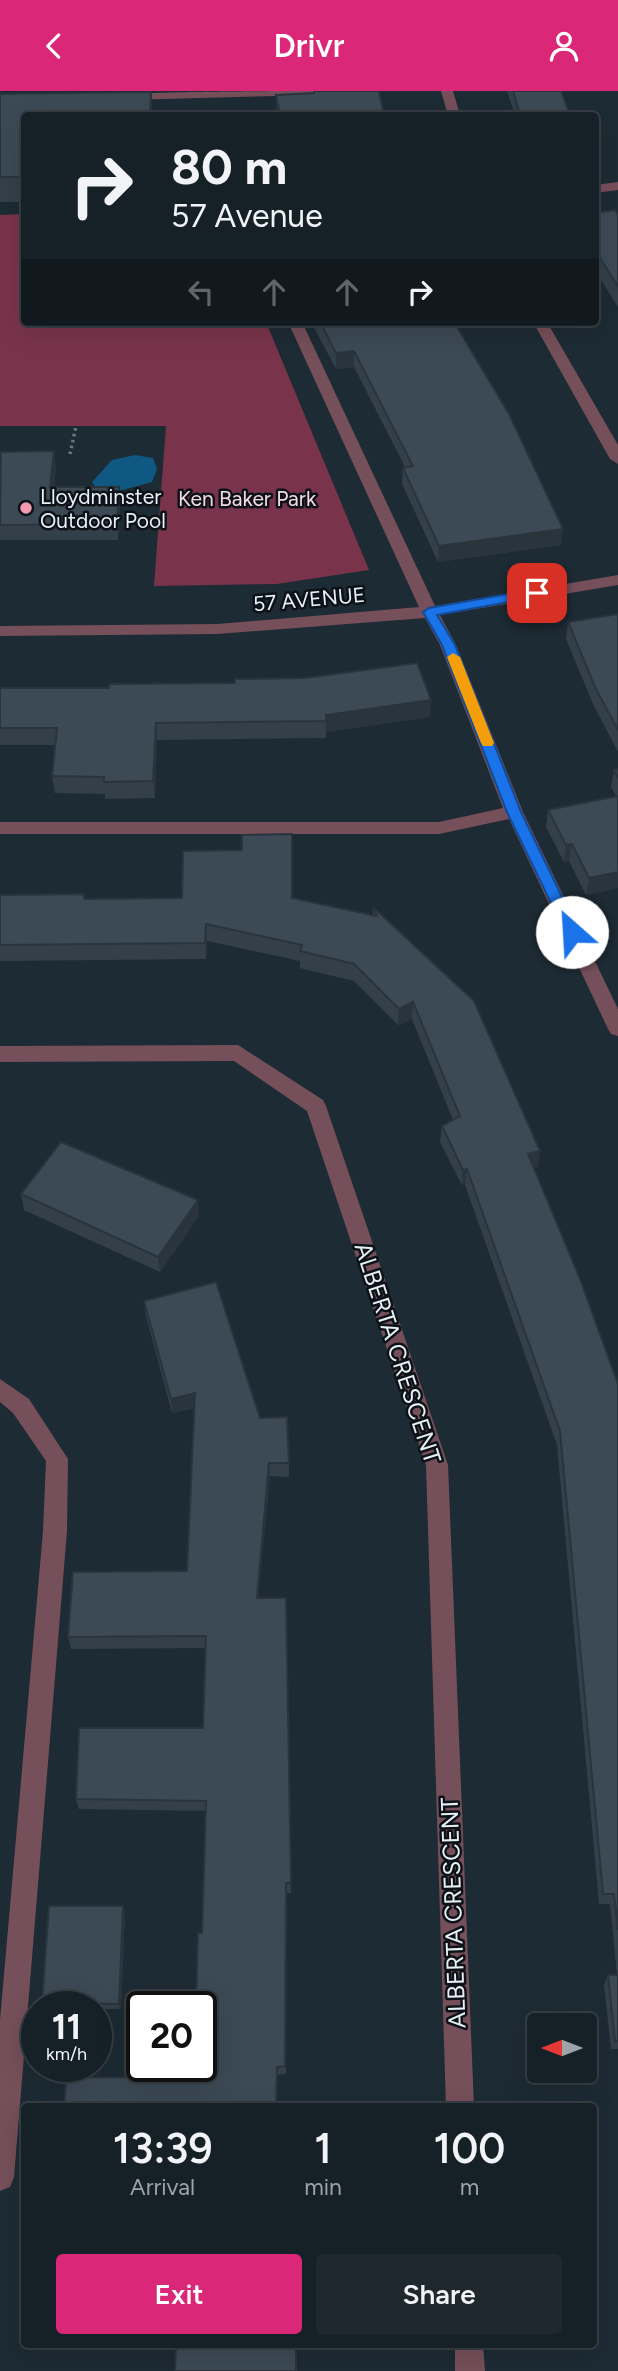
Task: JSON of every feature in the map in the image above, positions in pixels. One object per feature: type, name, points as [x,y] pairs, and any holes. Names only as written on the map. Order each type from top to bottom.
[{"type":"street","points":[[107,96],[241,100],[316,91]]},
{"type":"street","points":[[447,91],[453,112]]},
{"type":"street","points":[[599,188],[618,186]]},
{"type":"street","points":[[297,326],[429,612],[449,645],[514,812],[618,1029]]},
{"type":"street","points":[[542,326],[618,459]]},
{"type":"street","name":"57 AVENUE","points":[[0,631],[217,629],[429,612],[618,580]]},
{"type":"street","points":[[0,828],[439,828],[514,812]]},
{"type":"street","name":"ALBERTA CRESCENT","points":[[0,1054],[238,1053],[316,1105],[438,1465],[460,2103]]},
{"type":"street","points":[[0,1389],[21,1406],[57,1459],[54,1545],[0,2178]]},
{"type":"street","points":[[469,2348],[470,2371]]},
{"type":"path","points":[[70,454],[76,426]]},
{"type":"green space","name":"Ken Baker Park","points":[[21,214],[21,326],[268,326],[369,570],[277,584],[154,586],[166,426],[0,426],[0,215]]},
{"type":"water","points":[[135,455],[153,458],[157,469],[152,482],[119,491],[96,488],[92,482],[112,460]]},
{"type":"building","points":[[379,91],[383,112],[279,112],[276,95]]},
{"type":"building","points":[[513,91],[561,91],[569,112],[519,112]]},
{"type":"building","points":[[151,92],[150,112],[21,112],[21,177],[0,177],[0,94]]},
{"type":"building","points":[[615,210],[618,215],[618,287],[599,256],[599,212]]},
{"type":"building","points":[[322,326],[456,326],[509,414],[563,529],[439,546],[403,468],[413,466],[354,351],[336,353]]},
{"type":"building","points":[[54,451],[50,487],[119,487],[117,524],[0,525],[1,452]]},
{"type":"building","points":[[618,614],[618,730],[595,687],[568,622]]},
{"type":"building","points":[[417,663],[431,700],[326,715],[326,721],[156,723],[153,781],[104,782],[104,777],[52,776],[57,728],[0,728],[0,688],[109,688],[110,684],[235,683],[235,679],[305,678]]},
{"type":"building","points":[[618,796],[618,872],[589,878],[572,844],[566,845],[548,810]]},
{"type":"building","points":[[292,834],[292,898],[377,916],[373,907],[474,1001],[540,1151],[528,1154],[580,1279],[618,1384],[618,1930],[614,1894],[603,1894],[560,1431],[467,1169],[463,1170],[442,1126],[460,1116],[413,1002],[399,1009],[354,964],[300,951],[302,945],[206,924],[205,943],[0,945],[0,895],[84,894],[84,899],[182,898],[183,851],[242,850],[242,835]]},
{"type":"building","points":[[61,1142],[198,1200],[158,1257],[21,1194]]},
{"type":"building","points":[[216,1282],[260,1418],[287,1417],[289,1463],[269,1463],[257,1598],[286,1598],[291,1883],[286,1883],[285,2066],[277,2067],[276,2103],[64,2103],[66,2082],[112,2082],[112,2077],[126,2077],[126,2082],[217,2082],[217,1991],[196,1991],[198,1933],[202,1933],[206,1801],[76,1799],[79,1728],[203,1728],[206,1636],[68,1637],[73,1572],[187,1571],[195,1393],[171,1399],[144,1301]]},
{"type":"building","points":[[49,1906],[123,1906],[119,2004],[112,2004],[112,1991],[43,1991]]},
{"type":"building","points":[[608,1975],[618,1975],[618,2041],[615,2041]]},
{"type":"building","points":[[176,2348],[296,2348],[296,2371],[175,2371]]},
{"type":"slow traffic","points":[[453,657],[487,743]]},
{"type":"place","name":"Lloydminster Outdoor Pool","points":[[26,508]]},
{"type":"route","points":[[537,593],[429,612],[449,645],[514,812],[572,932]]}]
